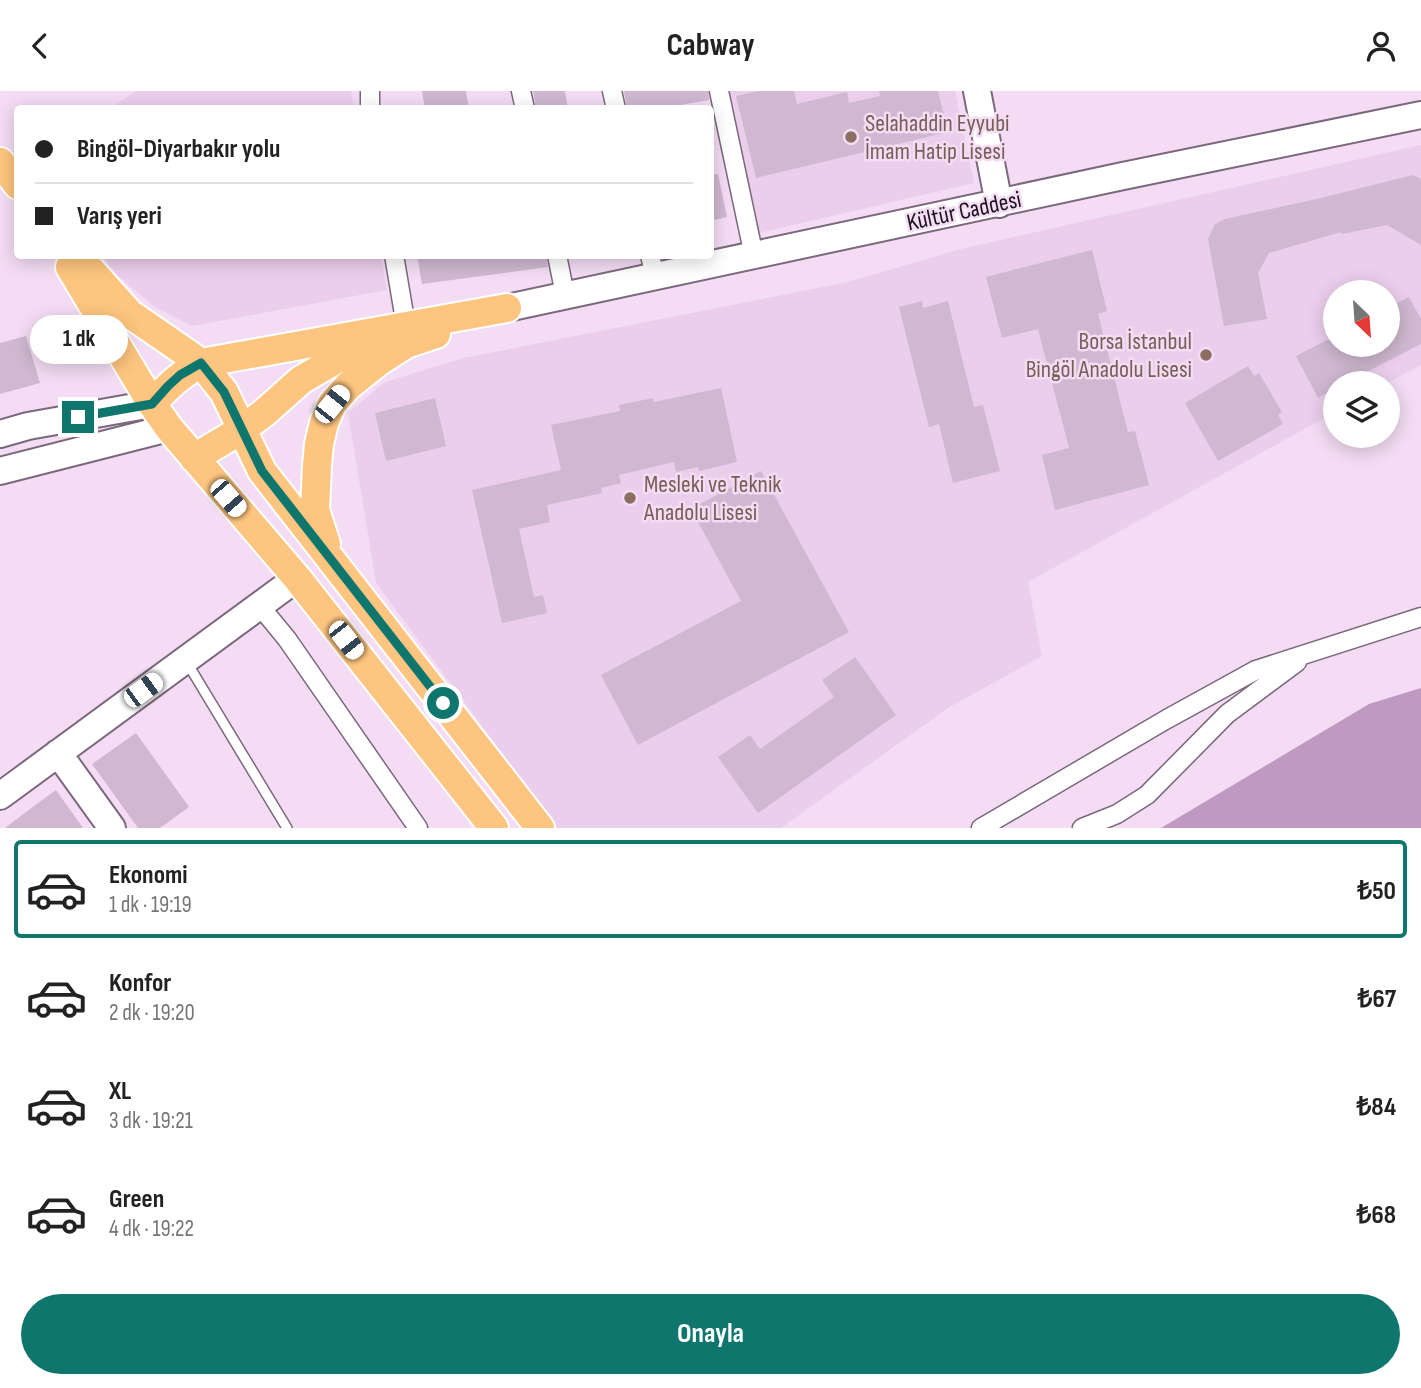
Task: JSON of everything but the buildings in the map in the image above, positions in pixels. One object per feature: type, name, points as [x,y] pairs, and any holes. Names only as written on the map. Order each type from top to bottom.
[{"type":"main road","points":[[0,162],[14,180]]},
{"type":"main road","points":[[66,259],[169,428],[297,577],[494,828]]},
{"type":"main road","points":[[80,259],[130,314],[201,363],[224,392],[262,471],[540,828]]},
{"type":"main road","points":[[152,404],[180,375],[201,363],[508,308]]},
{"type":"main road","points":[[194,458],[241,430],[301,380],[337,359],[508,308]]},
{"type":"main road","points":[[330,558],[315,509],[319,444],[332,404],[348,386],[406,344],[508,308]]},
{"type":"street","points":[[719,91],[754,256]]},
{"type":"street","points":[[977,91],[999,204]]},
{"type":"street","name":"Kültür Caddesi","points":[[508,308],[565,295],[653,266],[754,256],[1421,115]]},
{"type":"street","points":[[395,259],[406,326]]},
{"type":"street","points":[[558,259],[565,295]]},
{"type":"street","points":[[0,434],[28,426],[152,404]]},
{"type":"street","points":[[0,471],[169,428]]},
{"type":"street","points":[[0,796],[297,577]]},
{"type":"street","points":[[259,605],[287,639],[418,828]]},
{"type":"street","points":[[982,828],[1256,670],[1421,617]]},
{"type":"street","points":[[1082,828],[1117,814],[1147,795],[1227,714],[1311,652]]},
{"type":"street","points":[[58,753],[112,828]]},
{"type":"street","points":[[1118,828],[1130,806]]},
{"type":"lane","points":[[186,659],[287,828]]},
{"type":"shaded area","points":[[136,91],[351,91],[353,105],[115,105]]},
{"type":"shaded area","name":"Selahaddin Eyyubi İmam Hatip Lisesi","points":[[728,91],[955,91],[974,183],[759,233]]},
{"type":"shaded area","points":[[1421,145],[1421,365],[1400,376],[1400,371],[1323,371],[1323,419],[1028,582],[1042,656],[948,708],[781,828],[558,828],[376,583],[348,413],[385,382],[464,358],[848,282],[961,249]]},
{"type":"shaded area","points":[[105,259],[382,259],[387,290],[192,326],[155,307],[118,276]]},
{"type":"shaded area","points":[[1421,688],[1421,828],[1161,828],[1369,704]]},
{"type":"place","name":"Selahaddin Eyyubi İmam Hatip Lisesi","points":[[851,137]]},
{"type":"place","name":"Borsa İstanbul Bingöl Anadolu Lisesi","points":[[1206,355]]},
{"type":"place","name":"Mesleki ve Teknik Anadolu Lisesi","points":[[630,498]]},
{"type":"route","points":[[78,417],[152,404],[180,375],[201,363],[224,392],[262,471],[443,703]]}]
